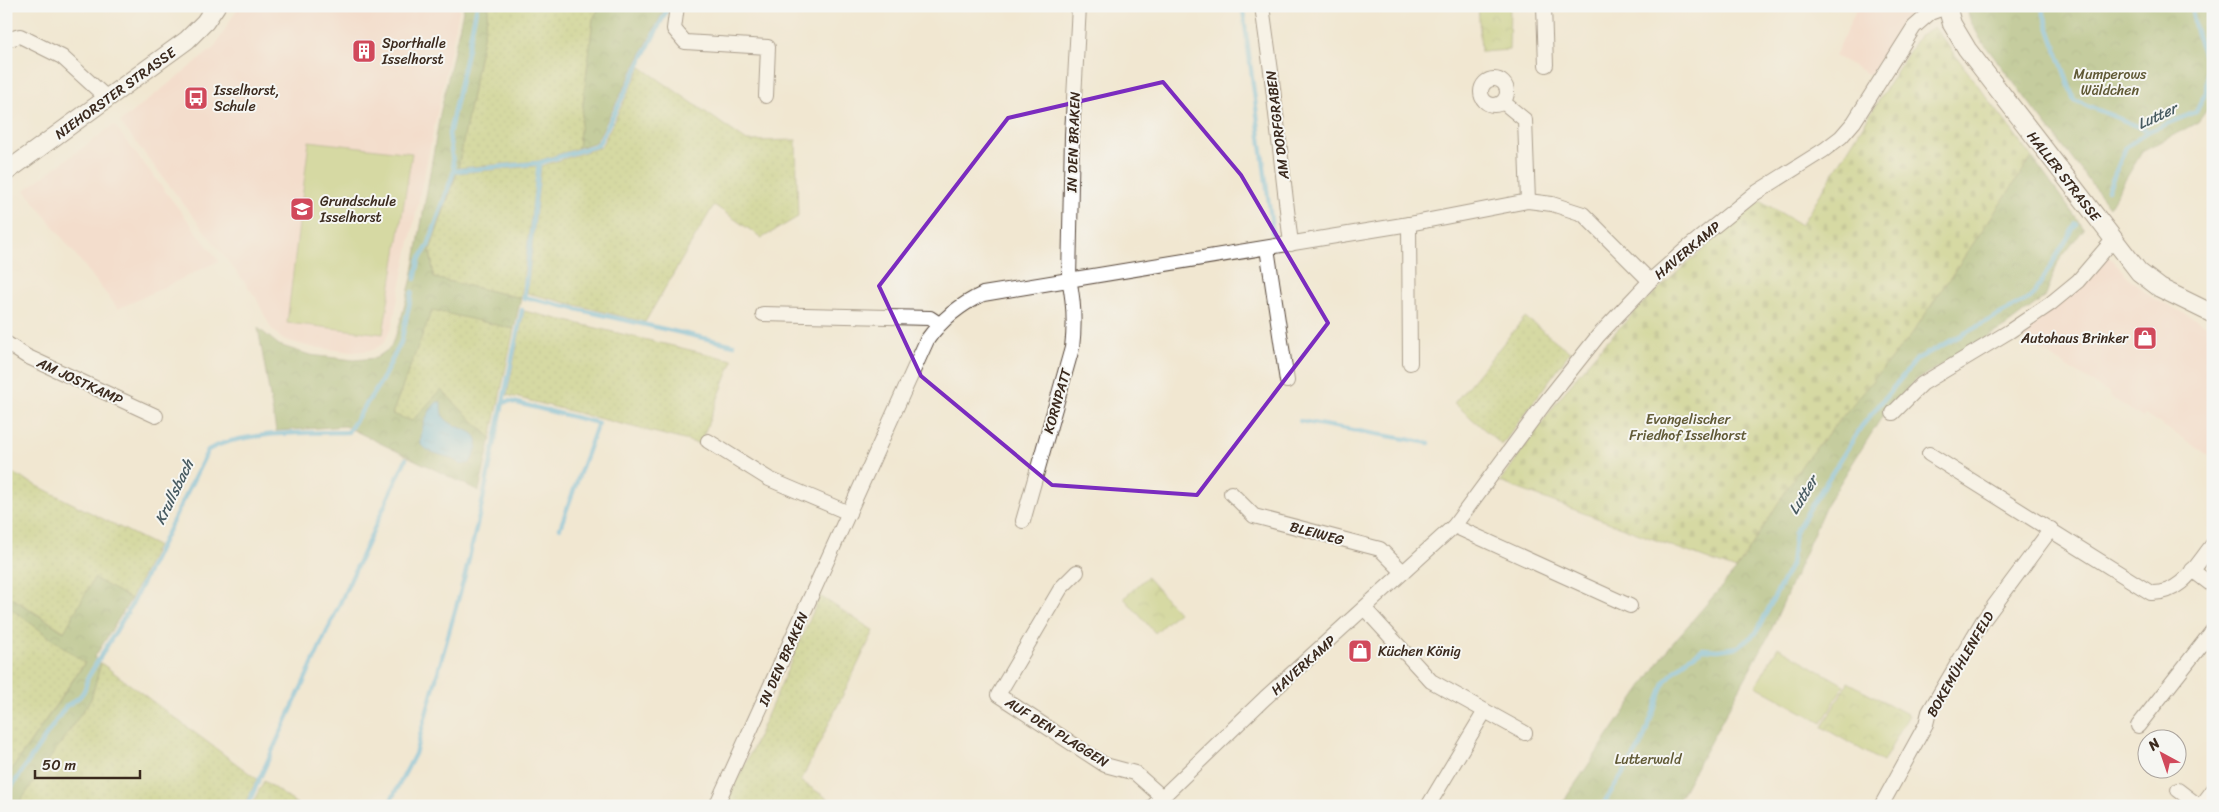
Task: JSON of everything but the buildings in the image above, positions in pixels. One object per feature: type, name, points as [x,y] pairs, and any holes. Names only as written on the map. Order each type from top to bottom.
[{"type":"street","name":"NIEHORSTER STRASSE","points":[[6,172],[187,40],[205,22],[216,6]]},
{"type":"street","points":[[677,6],[674,29],[685,42],[768,48],[766,96]]},
{"type":"street","name":"IN DEN BRAKEN","points":[[1069,279],[1072,135],[1079,6]]},
{"type":"street","name":"AM DORFGRABEN","points":[[1262,6],[1291,244]]},
{"type":"street","points":[[1544,6],[1546,64]]},
{"type":"street","name":"HALLER STRASSE","points":[[1947,7],[1952,24],[1967,49],[2139,272],[2160,288],[2213,314]]},
{"type":"street","name":"HAVERKAMP","points":[[1158,802],[1265,698],[1454,526],[1544,404],[1598,336],[1650,281],[1754,194],[1824,150],[1841,137],[1854,122],[1914,27],[1930,13],[1947,7]]},
{"type":"street","points":[[6,40],[20,36],[62,57],[108,98]]},
{"type":"street","points":[[1503,102],[1525,120],[1528,201]]},
{"type":"street","name":"IN DEN BRAKEN","points":[[716,806],[927,340],[939,324],[963,303],[983,294],[1409,224],[1528,201],[1552,204],[1583,214],[1650,281]]},
{"type":"street","points":[[1409,224],[1410,363]]},
{"type":"street","points":[[1893,414],[1922,384],[2010,332],[2050,304],[2078,281],[2113,240]]},
{"type":"street","points":[[1267,248],[1287,381]]},
{"type":"street","name":"KORNPATT","points":[[1023,521],[1072,348],[1075,330],[1074,299],[1069,279]]},
{"type":"street","points":[[763,314],[930,318],[939,324]]},
{"type":"street","name":"AM JOSTKAMP","points":[[6,343],[26,356],[156,416]]},
{"type":"street","points":[[708,441],[769,479],[849,513]]},
{"type":"street","points":[[1929,454],[2151,593],[2163,593],[2173,590],[2213,544]]},
{"type":"street","name":"BLEIWEG","points":[[1231,493],[1254,516],[1380,549],[1403,572]]},
{"type":"street","points":[[1454,526],[1630,606]]},
{"type":"street","name":"BOKEMÜHLENFELD","points":[[1881,806],[1926,724],[1929,712],[1982,622],[2051,529]]},
{"type":"street","points":[[2192,570],[2213,586]]},
{"type":"street","name":"AUF DEN PLAGGEN","points":[[1077,572],[1061,588],[998,695],[1105,765],[1136,774],[1158,802]]},
{"type":"street","points":[[1365,609],[1431,681],[1525,733]]},
{"type":"street","points":[[2138,726],[2213,630]]},
{"type":"street","points":[[1428,806],[1485,711]]},
{"type":"street","points":[[2178,790],[2200,806],[2213,790]]},
{"type":"highlighted area","points":[[1163,82],[1241,175],[1328,323],[1197,495],[1052,485],[921,376],[879,286],[1008,118]]},
{"type":"shaded area","name":"Grundschule Isselhorst","points":[[239,6],[460,6],[392,326],[384,343],[373,350],[353,352],[310,347],[282,339],[271,328],[255,296],[120,122],[214,48]]},
{"type":"shaded area","points":[[1858,6],[1916,6],[1870,75],[1835,56]]},
{"type":"shaded area","points":[[114,125],[219,261],[118,309],[25,190]]},
{"type":"shaded area","points":[[2107,255],[2130,279],[2153,298],[2213,328],[2213,458],[2145,414],[2143,418],[2109,396],[2110,394],[2015,334]]},
{"type":"green space","points":[[464,6],[489,6],[458,168],[430,250],[434,278],[521,298],[514,329],[432,310],[392,414],[412,421],[441,390],[491,438],[479,491],[345,426],[276,431],[258,328],[279,345],[310,355],[354,360],[376,358],[390,348],[398,330],[412,278],[440,114]]},
{"type":"green space","points":[[489,6],[600,6],[593,19],[578,148],[538,161],[458,168]]},
{"type":"green space","points":[[600,6],[666,6],[596,142],[578,148],[593,19]]},
{"type":"green space","points":[[1478,6],[1510,6],[1509,50],[1481,52]]},
{"type":"green space","name":"Mumperows Wäldchen","points":[[1966,6],[2213,6],[2213,102],[2198,122],[2142,152],[2109,207],[1981,40],[1970,20]]},
{"type":"green space","name":"Evangelischer Friedhof Isselhorst","points":[[1934,27],[2032,157],[1911,335],[1804,462],[1736,570],[1500,482],[1578,375],[1624,323],[1661,286],[1761,201],[1801,225],[1918,37]]},
{"type":"green space","points":[[641,67],[747,141],[796,140],[798,217],[762,238],[714,205],[645,322],[527,293],[541,166],[601,147]]},
{"type":"green space","points":[[309,141],[412,153],[383,334],[287,323]]},
{"type":"green space","name":"Lutterwald","points":[[2032,157],[2084,229],[2058,262],[2046,296],[2006,326],[1916,380],[1885,412],[1825,507],[1769,635],[1675,806],[1560,806],[1670,646],[1736,570],[1804,462],[1911,335]]},
{"type":"green space","points":[[537,166],[521,298],[434,278],[430,250],[457,173]]},
{"type":"green space","points":[[431,309],[514,329],[491,438],[441,390],[412,421],[392,414]]},
{"type":"green space","points":[[524,311],[733,360],[700,444],[507,395]]},
{"type":"green space","points":[[1525,317],[1570,352],[1502,445],[1454,403]]},
{"type":"green space","points":[[6,470],[157,546],[131,599],[94,579],[65,632],[6,594]]},
{"type":"green space","points":[[1147,577],[1178,612],[1155,633],[1124,598]]},
{"type":"green space","points":[[94,578],[131,599],[94,658],[101,663],[91,699],[17,806],[6,806],[6,778],[85,663],[6,605],[6,594],[64,632]]},
{"type":"green space","points":[[820,596],[874,631],[801,781],[839,806],[724,806],[752,750]]},
{"type":"green space","points":[[6,605],[85,662],[6,778]]},
{"type":"green space","points":[[1778,647],[1844,685],[1822,723],[1756,686]]},
{"type":"green space","points":[[101,663],[257,779],[244,806],[17,806],[91,699]]},
{"type":"green space","points":[[1848,682],[1909,715],[1883,762],[1822,727]]},
{"type":"green space","points":[[264,781],[300,806],[251,806]]},
{"type":"water","points":[[437,402],[441,402],[442,414],[447,421],[475,435],[477,441],[476,450],[470,463],[461,465],[456,461],[425,449],[421,445],[424,422]]},
{"type":"waterway","name":"Krullsbach","points":[[415,279],[419,260],[428,246],[454,171],[449,134],[477,6]]},
{"type":"waterway","points":[[454,171],[539,163],[598,145],[669,6]]},
{"type":"waterway","points":[[2041,6],[2074,100],[2149,131]]},
{"type":"waterway","name":"Lutter","points":[[2108,190],[2126,147],[2149,131],[2196,112],[2206,92],[2208,66],[2197,36],[2191,6]]},
{"type":"waterway","points":[[1243,10],[1273,234]]},
{"type":"waterway","points":[[524,299],[539,163]]},
{"type":"waterway","name":"Lutter","points":[[1602,806],[1641,745],[1665,681],[1686,660],[1703,649],[1718,650],[1738,647],[1756,633],[1791,565],[1795,532],[1861,427],[1917,359],[2032,297],[2076,224]]},
{"type":"waterway","name":"Krullsbach","points":[[6,795],[66,706],[78,698],[85,689],[87,679],[131,606],[208,450],[238,439],[256,436],[348,432],[382,380],[401,342],[412,292]]},
{"type":"waterway","points":[[524,297],[734,345]]},
{"type":"waterway","points":[[388,806],[415,754],[465,575],[483,499],[522,310]]},
{"type":"waterway","points":[[503,403],[509,401],[598,423],[560,528]]},
{"type":"waterway","points":[[1300,421],[1429,443]]},
{"type":"waterway","points":[[247,806],[406,459]]},
{"type":"place","name":"Sporthalle Isselhorst","points":[[364,51]]},
{"type":"place","name":"Isselhorst, Schule","points":[[196,98]]},
{"type":"place","name":"Grundschule Isselhorst","points":[[302,209]]},
{"type":"place","name":"Autohaus Brinker","points":[[2145,338]]},
{"type":"place","name":"Küchen König","points":[[1360,651]]}]
